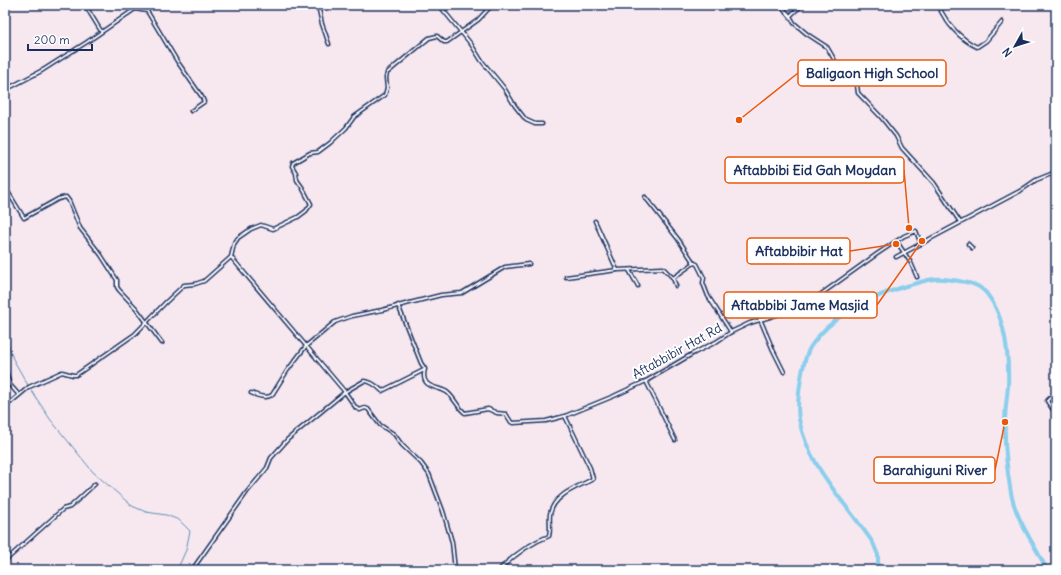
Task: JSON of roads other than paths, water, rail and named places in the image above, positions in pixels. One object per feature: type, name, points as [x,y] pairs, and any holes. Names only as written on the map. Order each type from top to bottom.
[{"type":"street","points":[[85,5],[101,31]]},
{"type":"street","points":[[131,5],[135,9],[147,11],[177,61],[202,97],[204,102],[191,111]]},
{"type":"street","points":[[318,5],[322,24],[329,44]]},
{"type":"street","points":[[439,5],[504,88],[514,106],[526,120],[535,124],[542,124]]},
{"type":"street","points":[[5,407],[18,395],[30,387],[62,372],[76,375],[136,334],[184,285],[204,281],[231,257],[234,244],[238,238],[251,229],[261,225],[273,228],[298,217],[310,206],[310,202],[297,180],[296,173],[292,166],[293,163],[308,154],[318,152],[330,143],[354,118],[385,94],[387,88],[387,73],[429,38],[437,36],[445,43],[478,20],[492,5]]},
{"type":"street","points":[[780,5],[794,23],[807,34],[827,46],[838,66],[857,85],[858,94],[880,116],[896,136],[902,148],[934,183],[960,222]]},
{"type":"street","points":[[790,16],[802,5]]},
{"type":"street","points":[[938,5],[946,20],[966,42],[977,47],[986,40],[1002,22]]},
{"type":"street","points":[[5,90],[43,70],[135,9]]},
{"type":"street","points":[[896,257],[1020,191],[1036,180],[1056,172]]},
{"type":"street","points":[[5,187],[24,218],[58,199],[66,197],[69,200],[80,228],[101,255],[117,280],[118,290],[136,308],[162,343]]},
{"type":"street","points":[[645,197],[678,239],[694,264],[696,263],[700,268],[704,278],[702,283],[708,296],[731,332]]},
{"type":"street","points":[[595,221],[617,270]]},
{"type":"street","name":"Aftabbibir Hat Rd","points":[[425,369],[424,376],[431,387],[446,391],[465,413],[491,409],[498,413],[506,414],[511,422],[546,421],[565,416],[614,396],[646,381],[731,332],[760,319],[782,313],[816,297],[904,236],[916,231],[921,244]]},
{"type":"street","points":[[897,242],[917,277]]},
{"type":"street","points":[[968,244],[972,248]]},
{"type":"street","points":[[231,257],[345,392],[358,410],[367,408],[382,427],[394,434],[402,445],[421,463],[429,474],[443,511],[452,542],[455,570]]},
{"type":"street","points":[[251,393],[258,396],[269,397],[272,395],[287,371],[306,346],[324,330],[340,320],[441,295],[462,293],[505,268],[529,264]]},
{"type":"street","points":[[673,278],[694,264]]},
{"type":"street","points":[[566,277],[617,270],[663,268],[673,278],[676,286]]},
{"type":"street","points":[[629,270],[638,286]]},
{"type":"street","points":[[192,570],[247,492],[267,468],[271,458],[288,439],[345,392],[364,381],[368,381],[377,386],[382,391],[425,369],[421,364],[398,305]]},
{"type":"street","points":[[760,319],[784,372]]},
{"type":"street","points":[[5,368],[10,385],[18,395]]},
{"type":"street","points":[[646,381],[675,440]]},
{"type":"street","points":[[1056,392],[1047,401],[1056,414]]},
{"type":"street","points":[[499,570],[538,540],[548,536],[550,513],[555,504],[565,493],[593,479],[590,468],[565,416]]},
{"type":"street","points":[[5,561],[63,509],[70,507],[95,484]]},
{"type":"waterway","points":[[878,570],[878,555],[873,543],[820,469],[804,437],[798,412],[802,371],[811,346],[820,335],[841,316],[866,301],[893,290],[934,279],[967,282],[978,286],[987,294],[998,314],[1005,338],[1008,362],[1005,440],[1011,493],[1013,503],[1021,523],[1047,570]]},
{"type":"waterway","points":[[5,334],[13,359],[29,387],[50,419],[93,472],[132,506],[146,512],[166,515],[179,520],[190,531],[186,550],[178,568],[173,570]]},
{"type":"place","name":"Baligaon High School","points":[[739,120]]},
{"type":"place","name":"Aftabbibi Eid Gah Moydan","points":[[909,228]]},
{"type":"place","name":"Aftabbibi Jame Masjid","points":[[922,241]]},
{"type":"place","name":"Aftabbibir Hat","points":[[896,244]]},
{"type":"place","name":"Barahiguni River","points":[[1005,422]]}]
